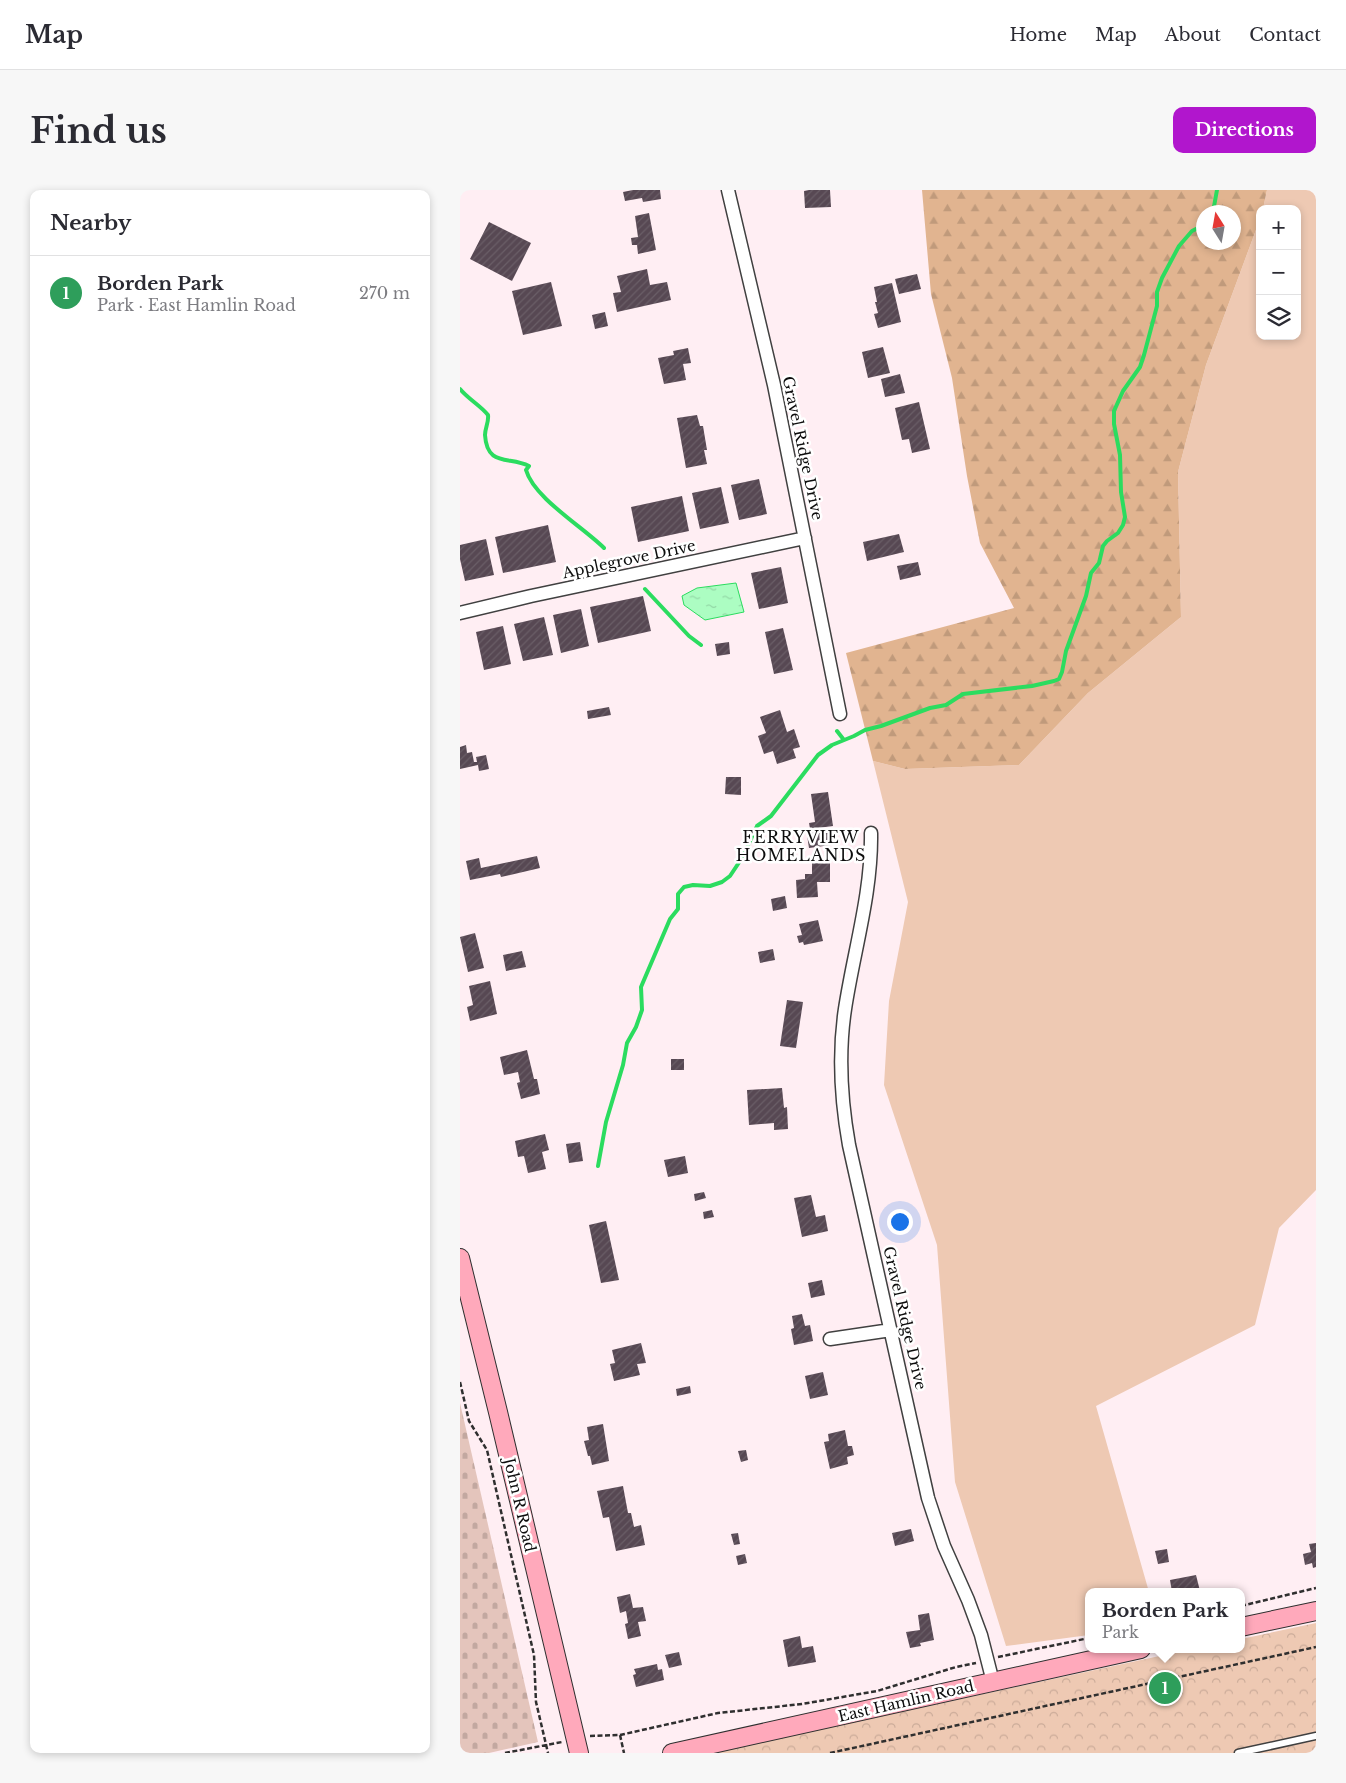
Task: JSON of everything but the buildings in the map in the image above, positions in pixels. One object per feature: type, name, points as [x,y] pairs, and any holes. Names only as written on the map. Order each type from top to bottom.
[{"type":"street","name":"Gravel Ridge Drive","points":[[728,190],[774,385],[840,714]]},
{"type":"street","name":"Applegrove Drive","points":[[460,613],[531,596],[805,538]]},
{"type":"street","name":"Gravel Ridge Drive","points":[[871,833],[870,876],[844,1019],[841,1053],[842,1091],[849,1145],[928,1498],[944,1546],[981,1635],[993,1682]]},
{"type":"street","name":"John R Road","points":[[460,1258],[579,1753]]},
{"type":"street","points":[[830,1339],[891,1330]]},
{"type":"street","points":[[1245,1626],[1316,1611]]},
{"type":"street","name":"East Hamlin Road","points":[[672,1753],[1123,1653]]},
{"type":"lane","points":[[1238,1753],[1316,1736]]},
{"type":"path","points":[[460,1382],[469,1422],[487,1450],[534,1655],[536,1702],[548,1753]]},
{"type":"path","points":[[1245,1605],[1316,1588]]},
{"type":"path","points":[[1004,1656],[1085,1639]]},
{"type":"path","points":[[830,1753],[1316,1648]]},
{"type":"path","points":[[592,1735],[620,1735],[718,1713],[802,1704],[877,1691],[977,1662]]},
{"type":"path","points":[[620,1735],[624,1753]]},
{"type":"path","points":[[505,1753],[554,1743]]},
{"type":"green space","points":[[922,190],[1267,190],[1264,205],[1256,205],[1256,230],[1206,365],[1178,472],[1181,617],[1088,693],[1019,765],[905,769],[873,761],[846,653],[1014,608],[980,543],[967,476],[952,378],[931,294]]},
{"type":"green space","points":[[1267,190],[1316,190],[1316,1190],[1279,1228],[1255,1325],[1096,1406],[1148,1588],[1085,1588],[1085,1636],[1006,1646],[955,1482],[937,1245],[884,1085],[889,1001],[908,902],[873,761],[905,769],[1019,765],[1088,693],[1181,617],[1178,472],[1206,365],[1256,230],[1256,340],[1301,340],[1301,205],[1264,205]]},
{"type":"green space","points":[[460,1403],[538,1742],[489,1753],[460,1753]]},
{"type":"green space","points":[[1316,1623],[1316,1753],[711,1753],[1174,1653],[1245,1653],[1245,1638]]},
{"type":"water","points":[[736,583],[744,612],[705,620],[684,605],[682,596],[697,588]]},
{"type":"waterway","points":[[1214,205],[1217,190]]},
{"type":"waterway","points":[[598,1166],[606,1122],[623,1065],[627,1043],[636,1027],[642,1010],[641,987],[670,919],[678,909],[678,894],[684,887],[693,885],[710,886],[722,882],[730,876],[742,858],[757,826],[771,816],[818,755],[832,745],[865,730],[930,708],[946,705],[963,694],[1032,686],[1059,679],[1066,651],[1086,596],[1091,573],[1099,563],[1103,546],[1118,533],[1125,517],[1114,411],[1123,391],[1140,367],[1157,306],[1157,292],[1162,278],[1179,246],[1196,229]]},
{"type":"waterway","points":[[460,389],[488,415],[485,435],[490,452],[500,459],[529,466],[526,470],[531,481],[539,491],[560,512],[604,548]]},
{"type":"waterway","points":[[645,589],[689,636],[701,645]]},
{"type":"waterway","points":[[837,731],[844,740]]},
{"type":"place","name":"Borden Park","points":[[1165,1688]]},
{"type":"district","name":"FERRYVIEW HOMELANDS","points":[[801,846]]}]
